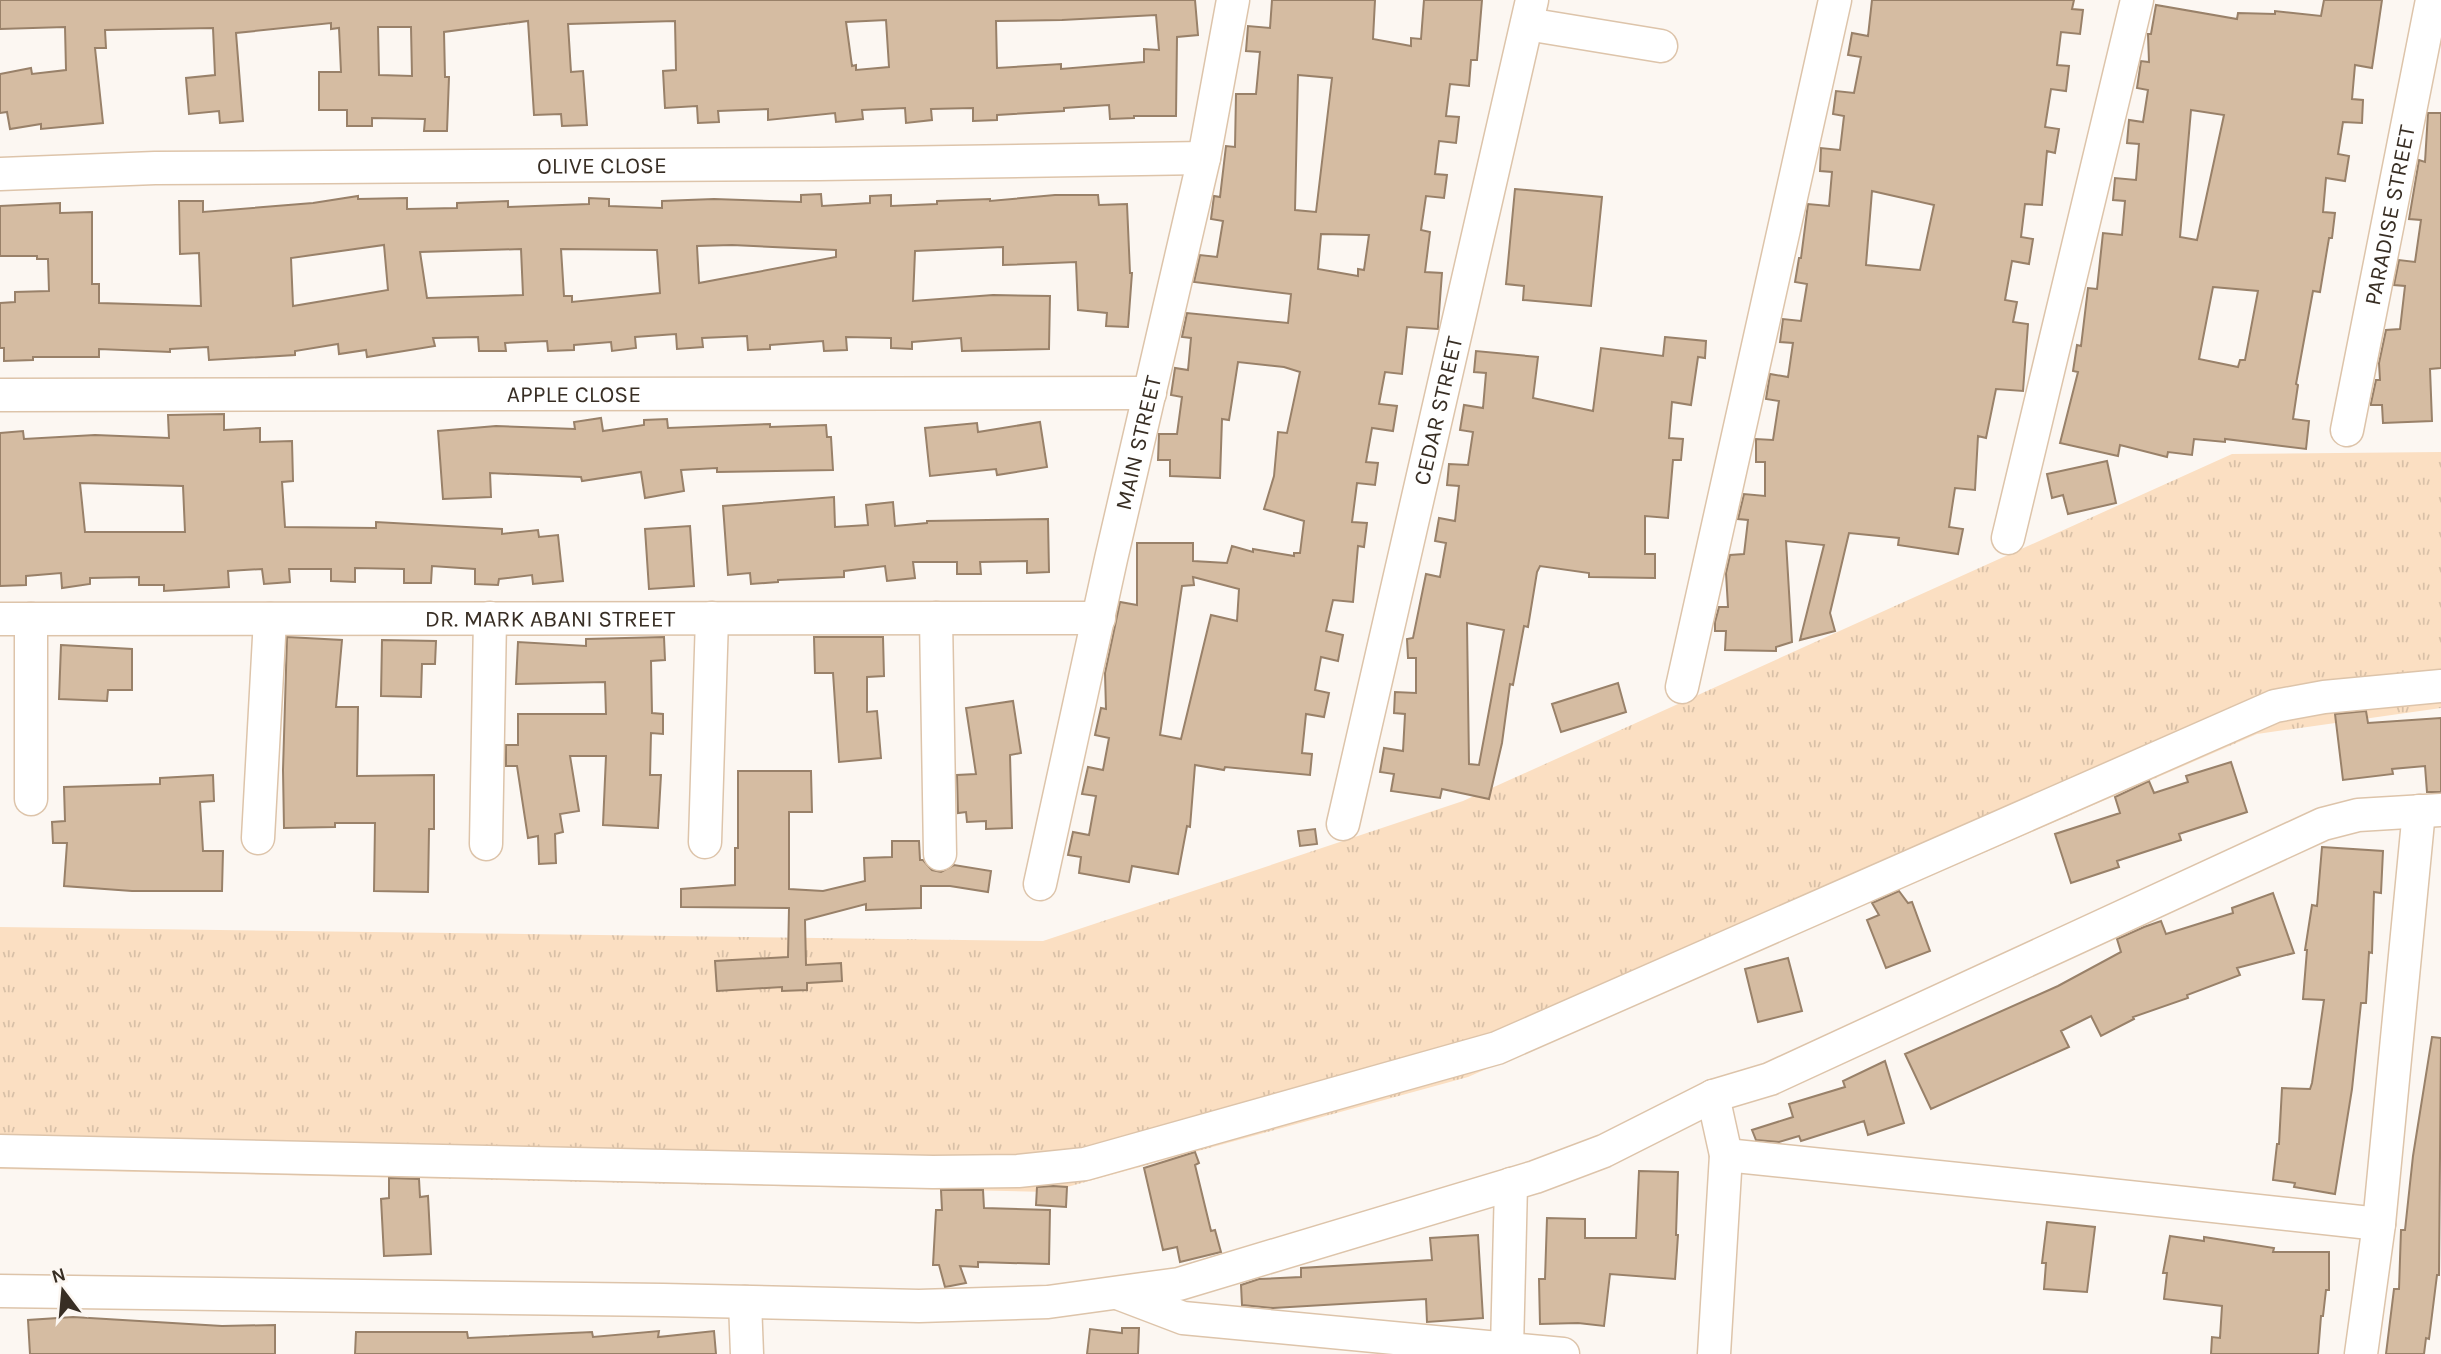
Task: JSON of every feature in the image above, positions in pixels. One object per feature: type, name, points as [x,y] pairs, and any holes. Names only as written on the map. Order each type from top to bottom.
[{"type":"street","name":"MAIN STREET","points":[[1040,884],[1204,158],[1233,0]]},
{"type":"street","points":[[1682,687],[1835,0]]},
{"type":"street","points":[[2008,538],[2137,0]]},
{"type":"street","name":"PARADISE STREET","points":[[2347,430],[2432,0]]},
{"type":"street","points":[[1530,12],[1661,46]]},
{"type":"street","name":"CEDAR STREET","points":[[1343,824],[1530,12]]},
{"type":"street","name":"OLIVE CLOSE","points":[[0,174],[169,168],[819,164],[1204,158]]},
{"type":"street","name":"APPLE CLOSE","points":[[0,395],[1150,393]]},
{"type":"street","points":[[486,844],[490,618]]},
{"type":"street","points":[[705,842],[712,618]]},
{"type":"street","points":[[936,618],[940,854]]},
{"type":"street","name":"DR. MARK ABANI STREET","points":[[15,619],[1099,618]]},
{"type":"street","points":[[15,619],[31,799]]},
{"type":"street","points":[[258,838],[270,619]]},
{"type":"street","points":[[0,1151],[933,1172],[1018,1171],[1085,1164],[1497,1048],[2274,706],[2324,696],[2441,686]]},
{"type":"street","points":[[0,1291],[919,1306],[1048,1302],[1179,1284],[1511,1184],[1604,1151],[1713,1096],[1770,1079],[2323,824],[2358,815],[2430,810],[2361,1354]]},
{"type":"street","points":[[1713,1096],[1726,1155],[1714,1354]]},
{"type":"street","points":[[1726,1155],[2174,1200],[2379,1224]]},
{"type":"street","points":[[1507,1349],[1511,1184]]},
{"type":"street","points":[[1116,1292],[1184,1318],[1343,1344],[1507,1349],[1563,1354]]},
{"type":"street","points":[[744,1302],[747,1354]]},
{"type":"green space","points":[[2441,452],[2441,708],[2257,734],[1468,1077],[1049,1192],[0,1169],[0,927],[1043,941],[1463,801],[2232,454]]},
{"type":"building","points":[[0,0],[1195,0],[1198,35],[1177,37],[1176,116],[1110,119],[1109,105],[997,115],[997,120],[973,121],[973,108],[931,109],[932,120],[906,123],[905,108],[862,110],[863,119],[836,122],[835,113],[768,120],[768,109],[718,111],[719,122],[698,123],[697,106],[665,108],[663,71],[676,70],[675,21],[568,24],[571,72],[583,71],[587,125],[562,126],[561,114],[534,115],[528,21],[444,32],[445,77],[449,77],[447,131],[424,131],[425,119],[372,118],[372,126],[347,126],[347,110],[319,110],[319,72],[341,72],[339,28],[331,29],[331,23],[236,33],[243,121],[220,123],[219,111],[189,114],[186,78],[215,75],[213,28],[105,30],[106,48],[95,48],[103,123],[41,129],[41,124],[10,129],[7,112],[0,113],[0,74],[31,68],[32,74],[66,70],[65,27],[0,29]],"holes":[[[1156,15],[1159,50],[1144,49],[1144,62],[1061,69],[1061,64],[997,68],[996,21]],[[886,20],[889,67],[856,70],[856,65],[852,66],[846,22]],[[378,27],[411,27],[412,76],[379,75]]]},
{"type":"building","points":[[1272,0],[1375,0],[1373,39],[1411,46],[1411,38],[1421,39],[1424,0],[1482,0],[1477,60],[1471,60],[1469,86],[1450,84],[1446,116],[1459,117],[1456,143],[1439,141],[1435,174],[1447,175],[1444,198],[1426,196],[1421,230],[1430,232],[1425,272],[1442,273],[1438,329],[1407,327],[1402,374],[1385,372],[1379,404],[1397,406],[1393,431],[1372,428],[1366,462],[1378,463],[1375,485],[1357,483],[1352,522],[1367,523],[1364,547],[1358,546],[1353,602],[1333,600],[1326,631],[1343,635],[1338,661],[1321,657],[1315,690],[1329,693],[1324,717],[1306,714],[1302,753],[1312,754],[1310,775],[1225,767],[1224,770],[1195,765],[1190,827],[1187,826],[1178,874],[1132,866],[1129,882],[1079,873],[1081,857],[1068,855],[1073,832],[1089,835],[1096,796],[1082,794],[1088,767],[1103,770],[1109,738],[1095,735],[1101,708],[1106,709],[1105,673],[1120,602],[1137,605],[1137,543],[1193,543],[1193,561],[1227,563],[1232,546],[1253,552],[1253,549],[1294,556],[1294,553],[1300,553],[1304,521],[1264,509],[1274,476],[1278,432],[1287,433],[1300,372],[1284,367],[1238,362],[1229,420],[1222,419],[1220,478],[1170,476],[1170,460],[1158,460],[1159,434],[1177,434],[1182,397],[1171,395],[1175,368],[1188,370],[1191,338],[1182,337],[1187,313],[1288,323],[1291,294],[1194,282],[1200,255],[1217,257],[1223,221],[1211,219],[1214,196],[1220,197],[1226,146],[1235,147],[1236,94],[1256,94],[1260,52],[1246,51],[1248,26],[1270,28]],"holes":[[[1298,75],[1332,78],[1316,212],[1295,210]],[[1321,234],[1369,235],[1364,270],[1358,269],[1358,276],[1318,269]],[[1193,577],[1239,589],[1237,621],[1211,615],[1181,739],[1160,735],[1182,586],[1194,585]]]},
{"type":"building","points":[[1872,0],[2074,0],[2072,9],[2083,10],[2080,34],[2061,32],[2057,65],[2069,66],[2066,91],[2051,89],[2045,127],[2059,129],[2055,153],[2047,151],[2042,205],[2025,204],[2021,237],[2033,239],[2029,264],[2012,261],[2005,300],[2017,302],[2013,322],[2028,324],[2023,391],[1996,389],[1986,438],[1978,436],[1975,490],[1955,488],[1949,527],[1963,529],[1958,554],[1898,545],[1899,538],[1849,533],[1830,613],[1835,631],[1800,640],[1824,545],[1786,541],[1792,642],[1776,647],[1776,651],[1725,650],[1726,631],[1715,631],[1715,622],[1719,607],[1728,607],[1726,573],[1730,555],[1744,554],[1748,520],[1738,519],[1744,494],[1765,496],[1765,462],[1756,462],[1756,439],[1773,440],[1779,401],[1766,399],[1770,374],[1788,377],[1793,343],[1780,342],[1783,319],[1801,321],[1807,284],[1795,282],[1808,204],[1829,206],[1832,172],[1820,171],[1821,148],[1840,150],[1844,116],[1833,114],[1836,91],[1854,93],[1861,57],[1848,55],[1852,33],[1868,36]],"holes":[[[1872,191],[1934,205],[1920,270],[1866,265]]]},
{"type":"building","points":[[2324,0],[2382,0],[2372,68],[2355,65],[2352,99],[2363,100],[2362,123],[2343,122],[2338,154],[2349,156],[2345,181],[2326,178],[2323,212],[2335,213],[2332,238],[2329,238],[2320,292],[2313,291],[2296,384],[2293,419],[2309,421],[2306,449],[2225,439],[2225,442],[2194,439],[2192,455],[2168,452],[2167,457],[2120,445],[2118,456],[2060,443],[2078,372],[2073,371],[2077,345],[2081,346],[2088,288],[2097,289],[2103,233],[2122,235],[2125,201],[2113,200],[2115,178],[2136,180],[2139,144],[2127,143],[2129,120],[2143,122],[2148,90],[2137,88],[2141,61],[2149,62],[2148,34],[2151,34],[2156,5],[2237,19],[2238,13],[2275,14],[2275,11],[2321,16]],"holes":[[[2191,110],[2224,115],[2197,240],[2180,237]],[[2213,287],[2258,291],[2245,360],[2240,360],[2238,367],[2199,359]]]},
{"type":"building","points":[[2428,113],[2441,113],[2441,368],[2430,369],[2432,421],[2383,423],[2382,405],[2371,403],[2376,380],[2380,380],[2379,363],[2386,330],[2400,329],[2405,286],[2394,285],[2399,260],[2415,262],[2421,220],[2409,219],[2419,160],[2425,162]]},
{"type":"building","points":[[1515,189],[1602,197],[1591,306],[1523,300],[1524,286],[1506,284]]},
{"type":"building","points":[[821,194],[822,206],[870,203],[870,196],[891,195],[891,206],[1055,195],[1098,195],[1099,205],[1127,204],[1132,273],[1128,327],[1106,326],[1107,313],[1078,310],[1076,262],[1003,265],[1003,247],[915,251],[913,301],[993,295],[1050,296],[1049,349],[962,351],[961,338],[912,342],[912,349],[891,348],[891,338],[846,337],[847,350],[824,351],[823,341],[770,345],[770,349],[748,350],[747,336],[702,338],[703,347],[677,349],[676,334],[635,337],[636,348],[612,351],[611,342],[574,345],[574,350],[548,351],[547,341],[505,343],[506,351],[479,351],[478,337],[433,338],[435,346],[367,357],[366,350],[339,354],[338,344],[295,351],[295,355],[209,360],[208,347],[170,349],[170,352],[99,349],[99,357],[33,357],[33,360],[4,361],[4,348],[0,348],[0,303],[15,302],[15,292],[49,291],[48,259],[37,259],[37,256],[0,256],[0,206],[60,203],[60,213],[92,212],[92,284],[99,284],[99,303],[201,306],[199,253],[180,254],[179,201],[203,201],[203,212],[313,203],[358,196],[358,199],[407,198],[407,209],[457,208],[457,203],[508,201],[508,207],[589,204],[589,198],[609,199],[609,206],[662,208],[662,201],[714,199],[801,202],[801,195]],"holes":[[[384,245],[388,290],[293,306],[291,258]],[[697,246],[836,250],[836,257],[699,283]],[[521,249],[523,295],[427,298],[420,252]],[[561,249],[657,250],[660,293],[572,302],[572,296],[564,296]]]},
{"type":"building","points":[[1665,337],[1706,341],[1705,358],[1698,357],[1691,405],[1672,402],[1669,438],[1683,439],[1681,460],[1673,460],[1668,518],[1645,516],[1645,554],[1655,554],[1655,578],[1589,577],[1589,573],[1540,566],[1528,627],[1524,626],[1513,685],[1510,684],[1502,743],[1489,799],[1442,789],[1440,798],[1391,791],[1394,774],[1380,772],[1384,748],[1403,751],[1405,714],[1394,713],[1395,692],[1416,693],[1416,658],[1408,658],[1407,639],[1413,638],[1426,574],[1440,577],[1446,543],[1435,541],[1439,518],[1455,521],[1459,486],[1447,485],[1449,464],[1468,465],[1473,432],[1460,430],[1464,405],[1483,408],[1486,373],[1474,372],[1476,351],[1538,357],[1533,398],[1593,411],[1601,348],[1663,356]],"holes":[[[1467,623],[1504,630],[1479,765],[1469,764]]]},
{"type":"building","points":[[224,414],[224,430],[260,428],[260,442],[292,441],[293,481],[282,482],[285,527],[376,528],[376,522],[502,529],[502,534],[538,530],[539,537],[558,535],[563,581],[533,584],[532,575],[499,579],[498,585],[475,584],[475,569],[432,566],[431,583],[404,583],[404,569],[355,568],[355,582],[331,581],[331,569],[289,569],[290,582],[264,584],[262,569],[228,571],[229,587],[164,591],[164,585],[139,585],[139,577],[90,578],[90,584],[62,588],[61,573],[26,576],[26,585],[0,586],[0,433],[23,431],[24,439],[95,435],[169,438],[168,415]],"holes":[[[80,483],[183,486],[185,532],[85,532]]]},
{"type":"building","points":[[601,418],[603,431],[644,425],[644,420],[667,419],[668,428],[826,425],[827,437],[831,437],[833,470],[681,470],[684,491],[645,498],[641,472],[582,481],[581,477],[490,473],[491,497],[443,499],[438,431],[496,426],[575,429],[574,422]]},
{"type":"building","points":[[1040,422],[1047,467],[997,475],[996,469],[930,476],[925,428],[977,423],[978,432]]},
{"type":"building","points":[[2107,461],[2116,503],[2068,514],[2063,495],[2052,498],[2047,474]]},
{"type":"building","points":[[834,497],[835,527],[868,525],[866,505],[893,502],[895,526],[927,521],[1048,519],[1049,572],[1027,573],[1027,561],[980,562],[981,574],[957,574],[957,562],[913,562],[915,578],[887,581],[885,566],[844,571],[844,577],[751,584],[750,573],[728,575],[723,506]]},
{"type":"building","points":[[690,526],[694,586],[649,589],[645,529]]},
{"type":"building","points":[[287,637],[342,640],[336,707],[358,707],[357,776],[434,775],[434,829],[429,829],[428,892],[374,891],[375,823],[335,823],[335,827],[284,828]]},
{"type":"building","points":[[664,637],[665,660],[651,661],[652,713],[663,714],[663,734],[651,733],[650,775],[661,775],[658,828],[603,825],[606,756],[570,756],[579,811],[560,814],[563,832],[555,834],[556,863],[539,864],[538,836],[528,838],[517,766],[506,766],[506,745],[518,745],[518,714],[606,714],[605,682],[516,684],[518,642],[586,646],[586,639]]},
{"type":"building","points":[[814,637],[883,637],[884,676],[867,677],[867,712],[877,711],[881,758],[839,762],[833,673],[815,673]]},
{"type":"building","points":[[382,640],[436,641],[435,664],[422,664],[421,697],[381,696]]},
{"type":"building","points":[[61,645],[132,649],[132,690],[108,690],[107,701],[59,699]]},
{"type":"building","points":[[1618,683],[1626,712],[1561,732],[1552,704]]},
{"type":"building","points":[[1013,701],[1021,753],[1010,755],[1012,828],[986,829],[986,821],[967,822],[966,812],[958,813],[957,775],[976,774],[966,708]]},
{"type":"building","points":[[2366,711],[2368,723],[2441,718],[2441,792],[2427,792],[2425,766],[2392,769],[2393,774],[2343,780],[2335,714]]},
{"type":"building","points":[[2231,762],[2247,812],[2179,834],[2181,840],[2117,861],[2119,867],[2071,883],[2055,834],[2120,813],[2115,797],[2149,781],[2154,793],[2188,782],[2186,776]]},
{"type":"building","points":[[738,771],[811,771],[812,812],[789,812],[789,889],[823,891],[865,881],[864,858],[892,857],[892,841],[919,841],[920,860],[932,870],[941,872],[954,865],[991,871],[988,892],[950,886],[921,886],[921,908],[866,910],[866,904],[805,920],[806,965],[841,963],[842,981],[807,983],[807,990],[782,991],[782,987],[717,991],[715,961],[788,957],[789,908],[681,907],[681,889],[735,885]]},
{"type":"building","points":[[213,775],[214,801],[200,802],[203,851],[223,851],[222,891],[132,891],[64,886],[67,843],[53,843],[52,822],[65,821],[64,787],[160,784],[160,778]]},
{"type":"building","points":[[1315,829],[1317,844],[1300,846],[1298,831]]},
{"type":"building","points":[[2322,847],[2383,851],[2381,893],[2374,892],[2372,953],[2369,952],[2366,1003],[2361,1003],[2352,1089],[2335,1194],[2294,1187],[2295,1183],[2273,1180],[2279,1144],[2282,1088],[2310,1089],[2312,1083],[2324,1000],[2303,999],[2305,950],[2312,905],[2317,906]]},
{"type":"building","points":[[1899,891],[1908,903],[1912,902],[1930,951],[1886,968],[1867,920],[1879,915],[1872,903]]},
{"type":"building","points":[[2273,893],[2294,953],[2237,968],[2240,975],[2187,995],[2188,998],[2133,1017],[2134,1019],[2101,1036],[2091,1016],[2061,1031],[2069,1047],[1931,1109],[1905,1054],[2058,986],[2121,952],[2117,939],[2144,927],[2161,921],[2166,934],[2233,913],[2232,908]]},
{"type":"building","points":[[1788,958],[1802,1011],[1758,1022],[1745,969]]},
{"type":"building","points":[[2432,1037],[2441,1038],[2439,1275],[2429,1339],[2426,1338],[2424,1354],[2386,1354],[2394,1289],[2399,1289],[2401,1230],[2405,1230],[2413,1156]]},
{"type":"building","points":[[1885,1061],[1904,1123],[1868,1135],[1864,1121],[1801,1141],[1799,1136],[1779,1142],[1756,1140],[1752,1130],[1793,1117],[1789,1104],[1845,1087],[1843,1081]]},
{"type":"building","points":[[1195,1152],[1199,1163],[1195,1165],[1211,1231],[1215,1230],[1221,1252],[1180,1262],[1177,1247],[1163,1250],[1144,1168]]},
{"type":"building","points":[[1639,1171],[1678,1172],[1675,1279],[1610,1274],[1604,1326],[1578,1323],[1540,1324],[1539,1279],[1545,1279],[1547,1218],[1585,1219],[1585,1238],[1636,1238]]},
{"type":"building","points":[[389,1178],[419,1179],[420,1197],[428,1196],[431,1254],[384,1256],[381,1199],[389,1198]]},
{"type":"building","points":[[1037,1187],[1067,1187],[1066,1207],[1036,1205]]},
{"type":"building","points":[[941,1190],[983,1190],[984,1208],[1050,1210],[1049,1264],[978,1262],[978,1267],[960,1266],[966,1283],[945,1287],[939,1265],[933,1265],[936,1210],[942,1210]]},
{"type":"building","points":[[2047,1222],[2095,1227],[2087,1292],[2044,1289],[2046,1263],[2042,1263]]},
{"type":"building","points":[[1478,1235],[1483,1318],[1427,1322],[1426,1299],[1273,1308],[1242,1305],[1241,1285],[1259,1279],[1301,1277],[1301,1268],[1432,1260],[1430,1238]]},
{"type":"building","points":[[2170,1236],[2204,1241],[2204,1237],[2274,1248],[2273,1252],[2329,1252],[2329,1290],[2326,1290],[2321,1316],[2318,1354],[2211,1354],[2212,1337],[2220,1338],[2222,1306],[2164,1299],[2167,1273],[2163,1273]]},
{"type":"building","points":[[73,1317],[222,1326],[275,1325],[275,1354],[30,1354],[28,1320]]},
{"type":"building","points":[[1122,1328],[1139,1328],[1138,1354],[1087,1354],[1090,1329],[1122,1333]]},
{"type":"building","points":[[659,1331],[658,1337],[714,1331],[716,1354],[355,1354],[356,1332],[467,1332],[468,1338],[592,1332],[593,1337]]}]
